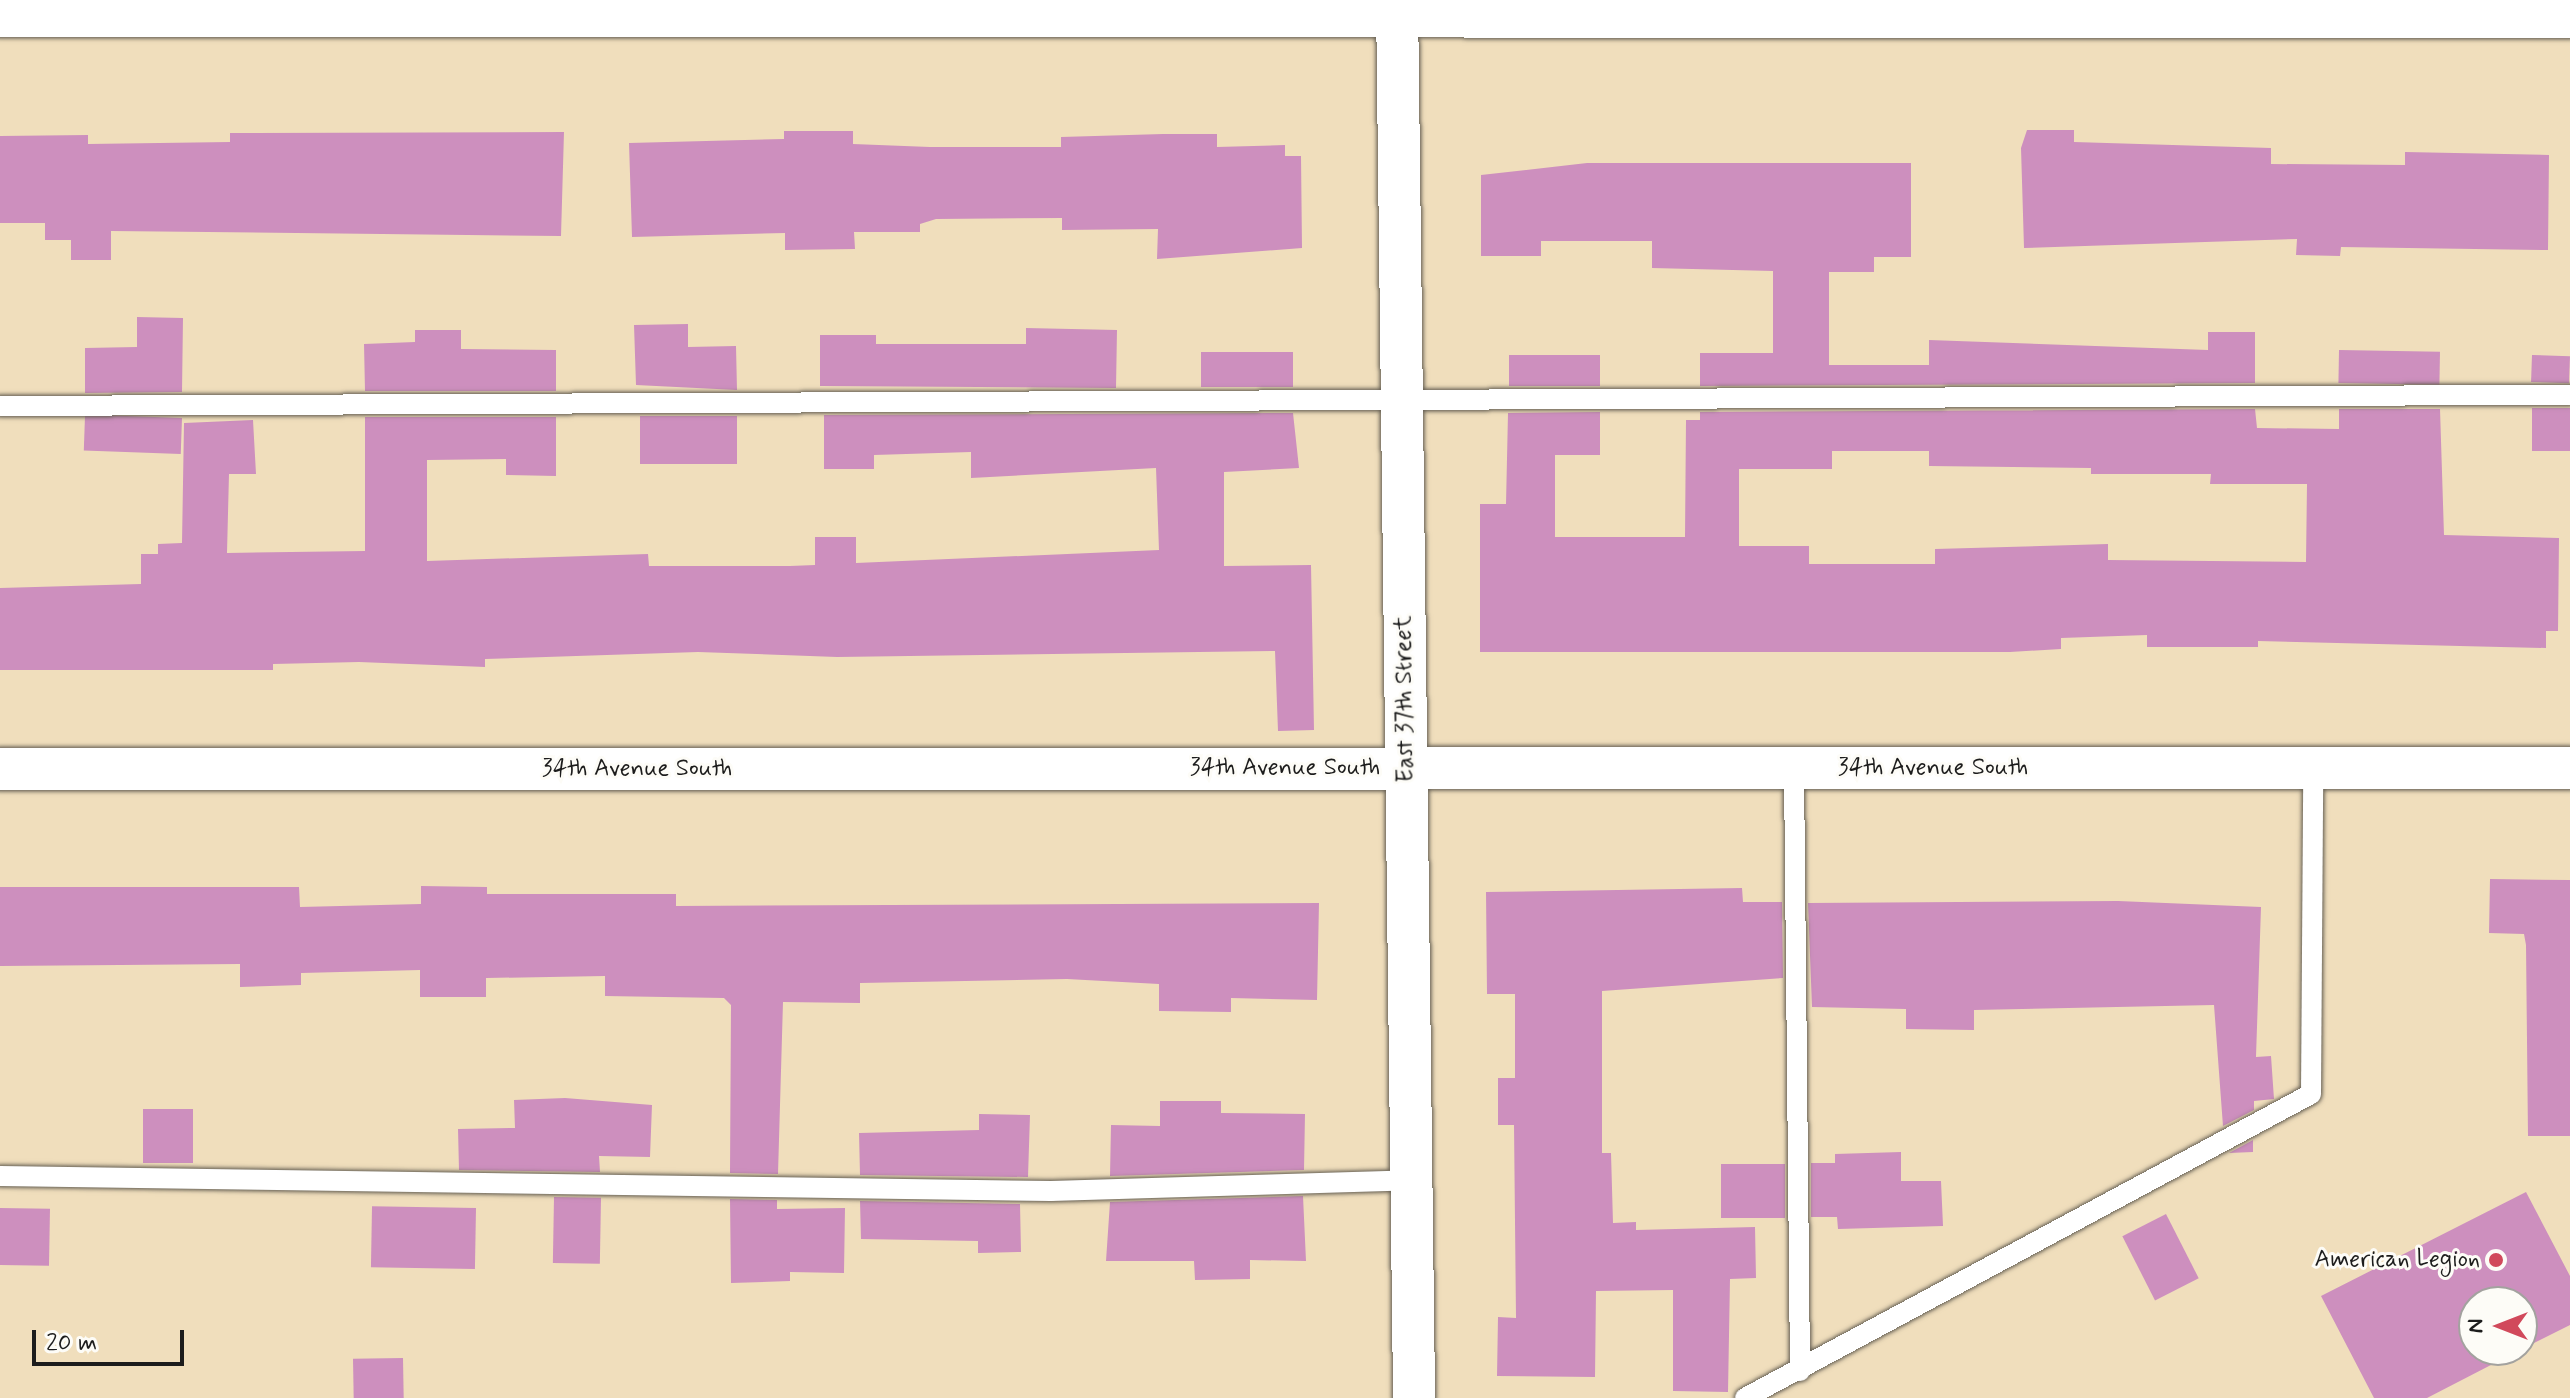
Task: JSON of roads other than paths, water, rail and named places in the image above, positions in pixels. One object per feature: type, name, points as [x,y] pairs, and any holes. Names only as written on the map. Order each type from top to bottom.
[{"type":"street","points":[[0,16],[1398,8],[2570,17]]},
{"type":"street","name":"East 37th Street","points":[[1398,8],[1414,1398]]},
{"type":"street","name":"34th Avenue South","points":[[0,769],[2570,768]]},
{"type":"lane","points":[[0,406],[1402,395],[2570,395]]},
{"type":"lane","points":[[1794,768],[1800,1371]]},
{"type":"lane","points":[[1745,1398],[2311,1094],[2313,768]]},
{"type":"lane","points":[[0,1176],[1051,1191],[1412,1180]]},
{"type":"place","name":"American Legion","points":[[2496,1260]]}]
